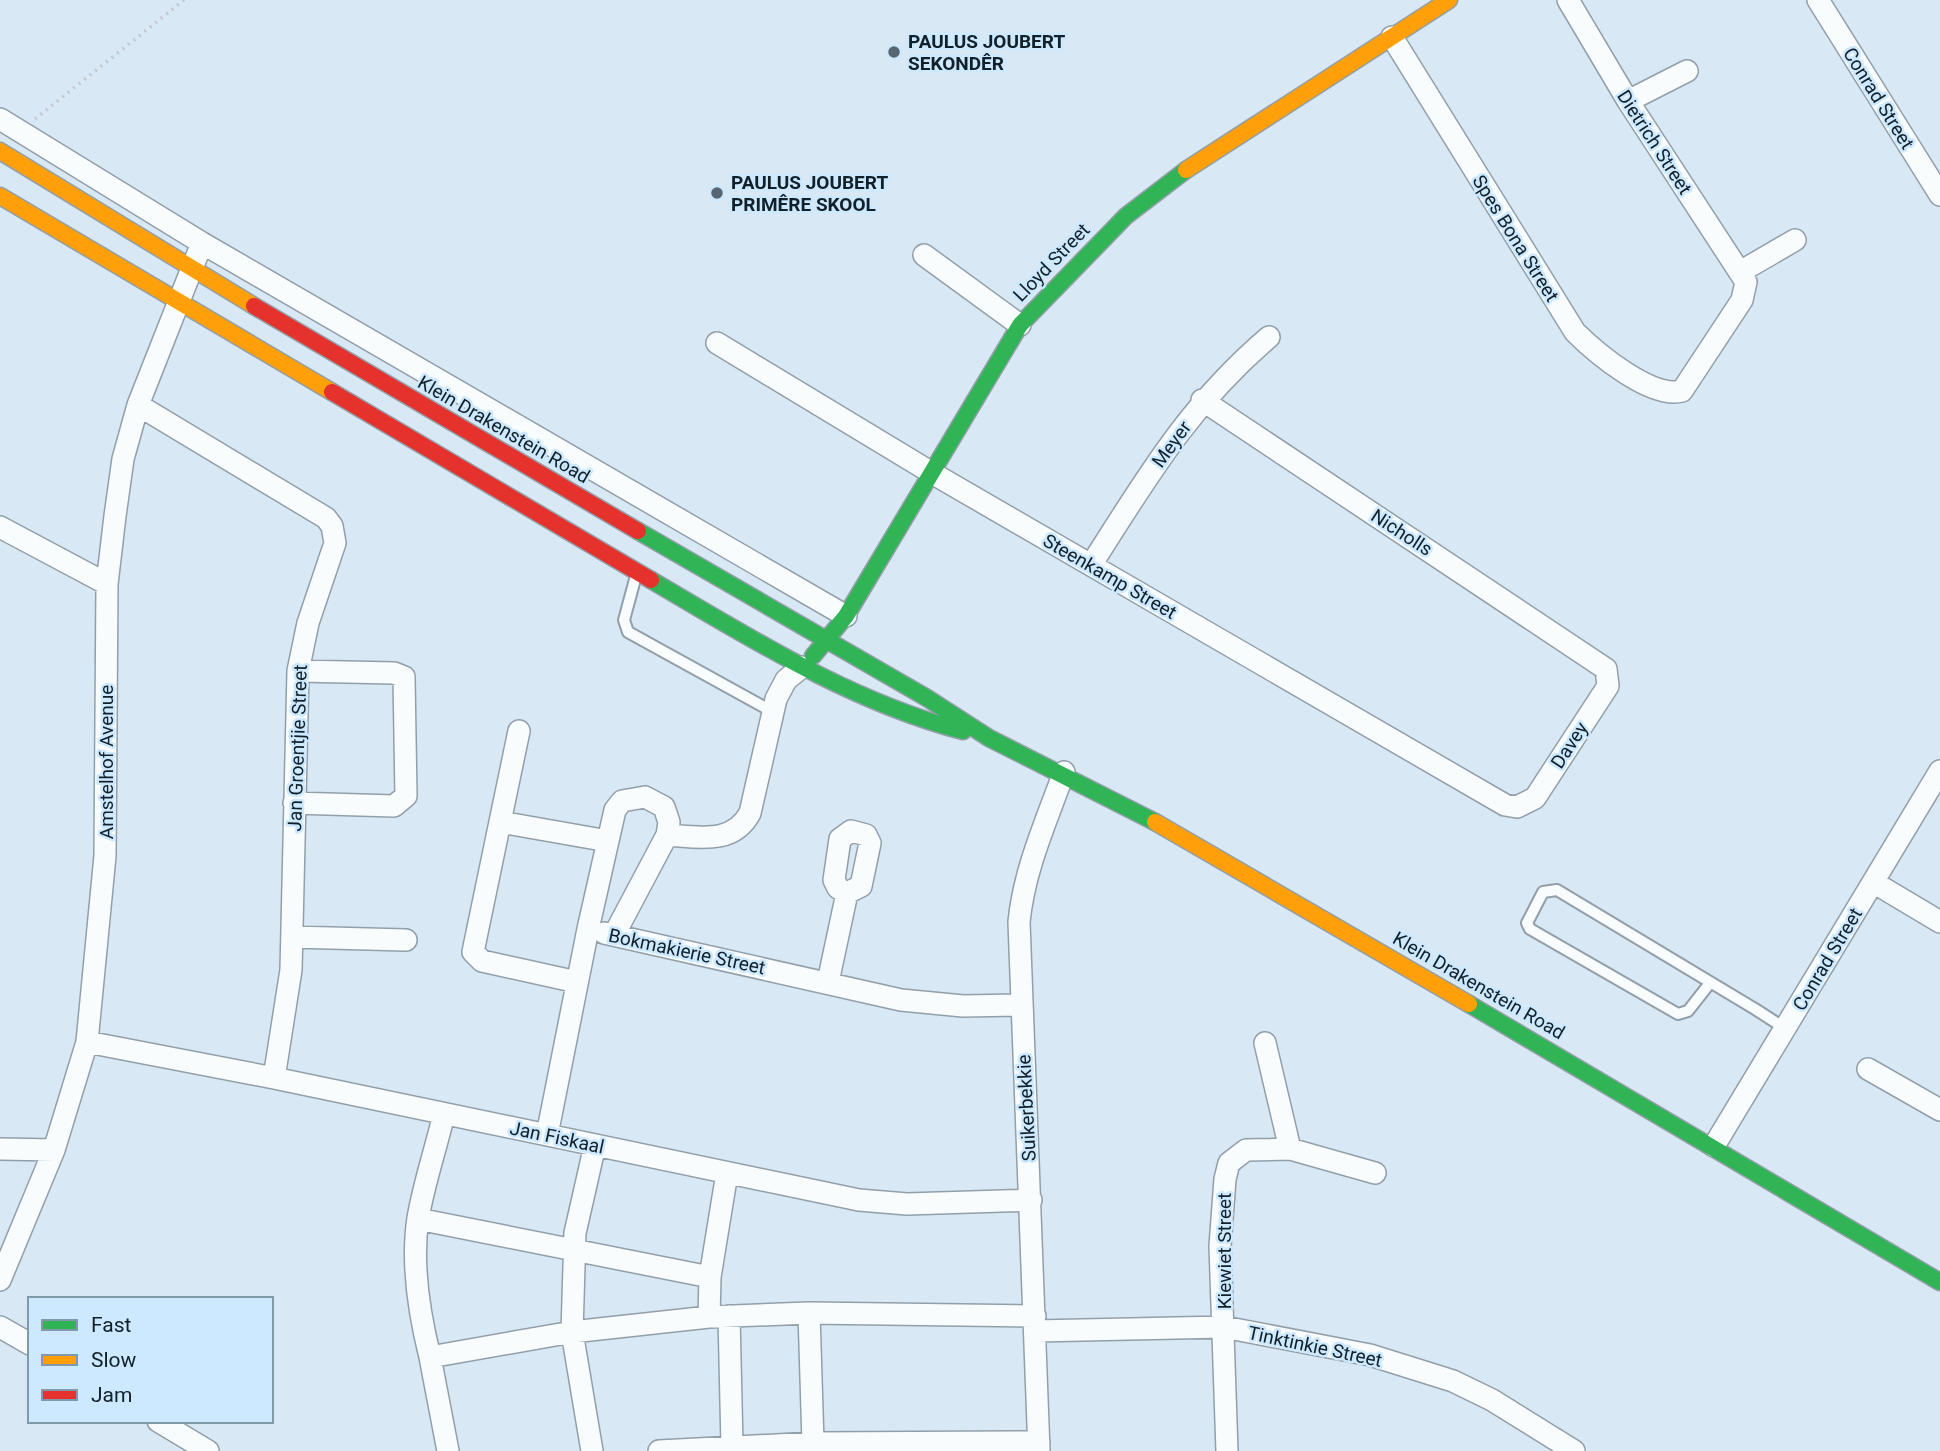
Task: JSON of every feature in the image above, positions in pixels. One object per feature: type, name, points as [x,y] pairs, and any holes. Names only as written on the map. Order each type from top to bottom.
[{"type":"main road","name":"Lloyd Street","points":[[802,667],[846,616],[1020,325],[1092,249],[1166,183],[1449,0]]},
{"type":"main road","name":"Klein Drakenstein Road","points":[[0,151],[191,269],[826,642],[927,698],[989,738],[1064,772],[1132,808],[1714,1146],[1940,1282]]},
{"type":"main road","name":"Klein Drakenstein Road","points":[[0,196],[802,667],[917,719],[989,738]]},
{"type":"street","name":"Dietrich Street","points":[[1568,0],[1628,101],[1743,277]]},
{"type":"street","name":"Conrad Street","points":[[1818,0],[1940,195]]},
{"type":"street","name":"Spes Bona Street","points":[[1392,37],[1574,332],[1600,355],[1655,389],[1666,393],[1682,391],[1742,300],[1743,277]]},
{"type":"street","points":[[1628,101],[1687,71]]},
{"type":"street","points":[[0,119],[202,243],[846,616]]},
{"type":"street","points":[[1743,277],[1795,240]]},
{"type":"street","name":"Amstelhof Avenue","points":[[0,1280],[54,1150],[87,1042],[105,856],[107,584],[123,459],[138,405],[177,300],[202,243]]},
{"type":"street","points":[[924,255],[1020,325]]},
{"type":"street","name":"Meyer","points":[[1091,565],[1160,458],[1202,400],[1229,371],[1269,337]]},
{"type":"street","name":"Steenkamp Street","points":[[717,343],[932,473],[1505,805]]},
{"type":"street","name":"Nicholls","points":[[1202,400],[1601,664]]},
{"type":"street","name":"Jan Groentjie Street","points":[[138,405],[326,518],[332,526],[335,542],[308,623],[298,671],[291,970],[274,1078]]},
{"type":"street","points":[[0,527],[107,584]]},
{"type":"street","name":"Davey","points":[[1505,805],[1517,807],[1535,798],[1608,686],[1608,674],[1601,664]]},
{"type":"street","points":[[667,835],[706,838],[726,836],[744,825],[750,813],[773,712],[786,680],[802,667]]},
{"type":"street","points":[[294,803],[394,806],[406,796],[404,677],[394,673],[298,671]]},
{"type":"street","points":[[519,731],[473,952],[482,961],[578,982]]},
{"type":"street","name":"Conrad Street","points":[[1714,1146],[1940,771]]},
{"type":"street","name":"Suikerbekkie","points":[[1039,1447],[1021,1005],[1021,895],[1064,772]]},
{"type":"street","points":[[588,929],[615,810],[622,802],[633,797],[645,797],[664,807],[669,822],[667,835],[614,935]]},
{"type":"street","points":[[500,822],[608,841]]},
{"type":"street","points":[[1873,882],[1940,922]]},
{"type":"street","points":[[828,982],[847,893]]},
{"type":"street","name":"Bokmakierie Street","points":[[547,1135],[588,929],[927,1004],[1021,1005]]},
{"type":"street","points":[[292,937],[406,940]]},
{"type":"street","name":"Jan Fiskaal","points":[[87,1042],[883,1202],[1031,1200]]},
{"type":"street","points":[[1265,1043],[1290,1150]]},
{"type":"street","points":[[1868,1069],[1940,1110]]},
{"type":"street","points":[[444,1114],[418,1219],[416,1276],[421,1321],[448,1451]]},
{"type":"street","points":[[592,1451],[572,1332],[574,1249],[595,1145]]},
{"type":"street","points":[[0,1149],[54,1150]]},
{"type":"street","name":"Kiewiet Street","points":[[1227,1451],[1220,1246],[1225,1178],[1229,1163],[1246,1150],[1290,1150],[1375,1173]]},
{"type":"street","points":[[720,1447],[719,1316],[710,1277],[727,1172]]},
{"type":"street","points":[[418,1219],[710,1277]]},
{"type":"street","points":[[809,1312],[813,1443]]},
{"type":"street","name":"Tinktinkie Street","points":[[430,1357],[572,1332],[719,1316],[809,1312],[1035,1323],[1224,1327],[1370,1355],[1452,1381],[1492,1400],[1574,1451]]},
{"type":"street","points":[[0,1327],[28,1343]]},
{"type":"street","points":[[161,1423],[208,1451]]},
{"type":"street","points":[[659,1451],[813,1443],[860,1447],[1039,1447]]},
{"type":"lane","points":[[637,572],[624,620],[628,632],[773,712]]},
{"type":"lane","points":[[1710,983],[1688,1012],[1678,1014],[1530,929],[1527,923],[1543,892],[1557,890],[1786,1029]]},
{"type":"path","points":[[20,131],[184,0]]},
{"type":"traffic: fast","points":[[813,656],[846,616],[1020,325],[1126,216],[1186,170]]},
{"type":"traffic: fast","points":[[638,531],[927,698],[989,738],[1155,822]]},
{"type":"traffic: fast","points":[[651,580],[764,646],[841,686],[921,719],[963,731]]},
{"type":"traffic: fast","points":[[1469,1004],[1940,1282]]},
{"type":"traffic: slow","points":[[1186,170],[1449,0]]},
{"type":"traffic: slow","points":[[0,151],[254,306]]},
{"type":"traffic: slow","points":[[0,196],[332,392]]},
{"type":"traffic: slow","points":[[1155,822],[1469,1004]]},
{"type":"traffic: jam","points":[[254,306],[638,531]]},
{"type":"traffic: jam","points":[[332,392],[651,580]]},
{"type":"place","name":"PAULUS JOUBERT SEKONDÊR","points":[[894,52]]},
{"type":"place","name":"PAULUS JOUBERT PRIMÊRE SKOOL","points":[[717,193]]}]
